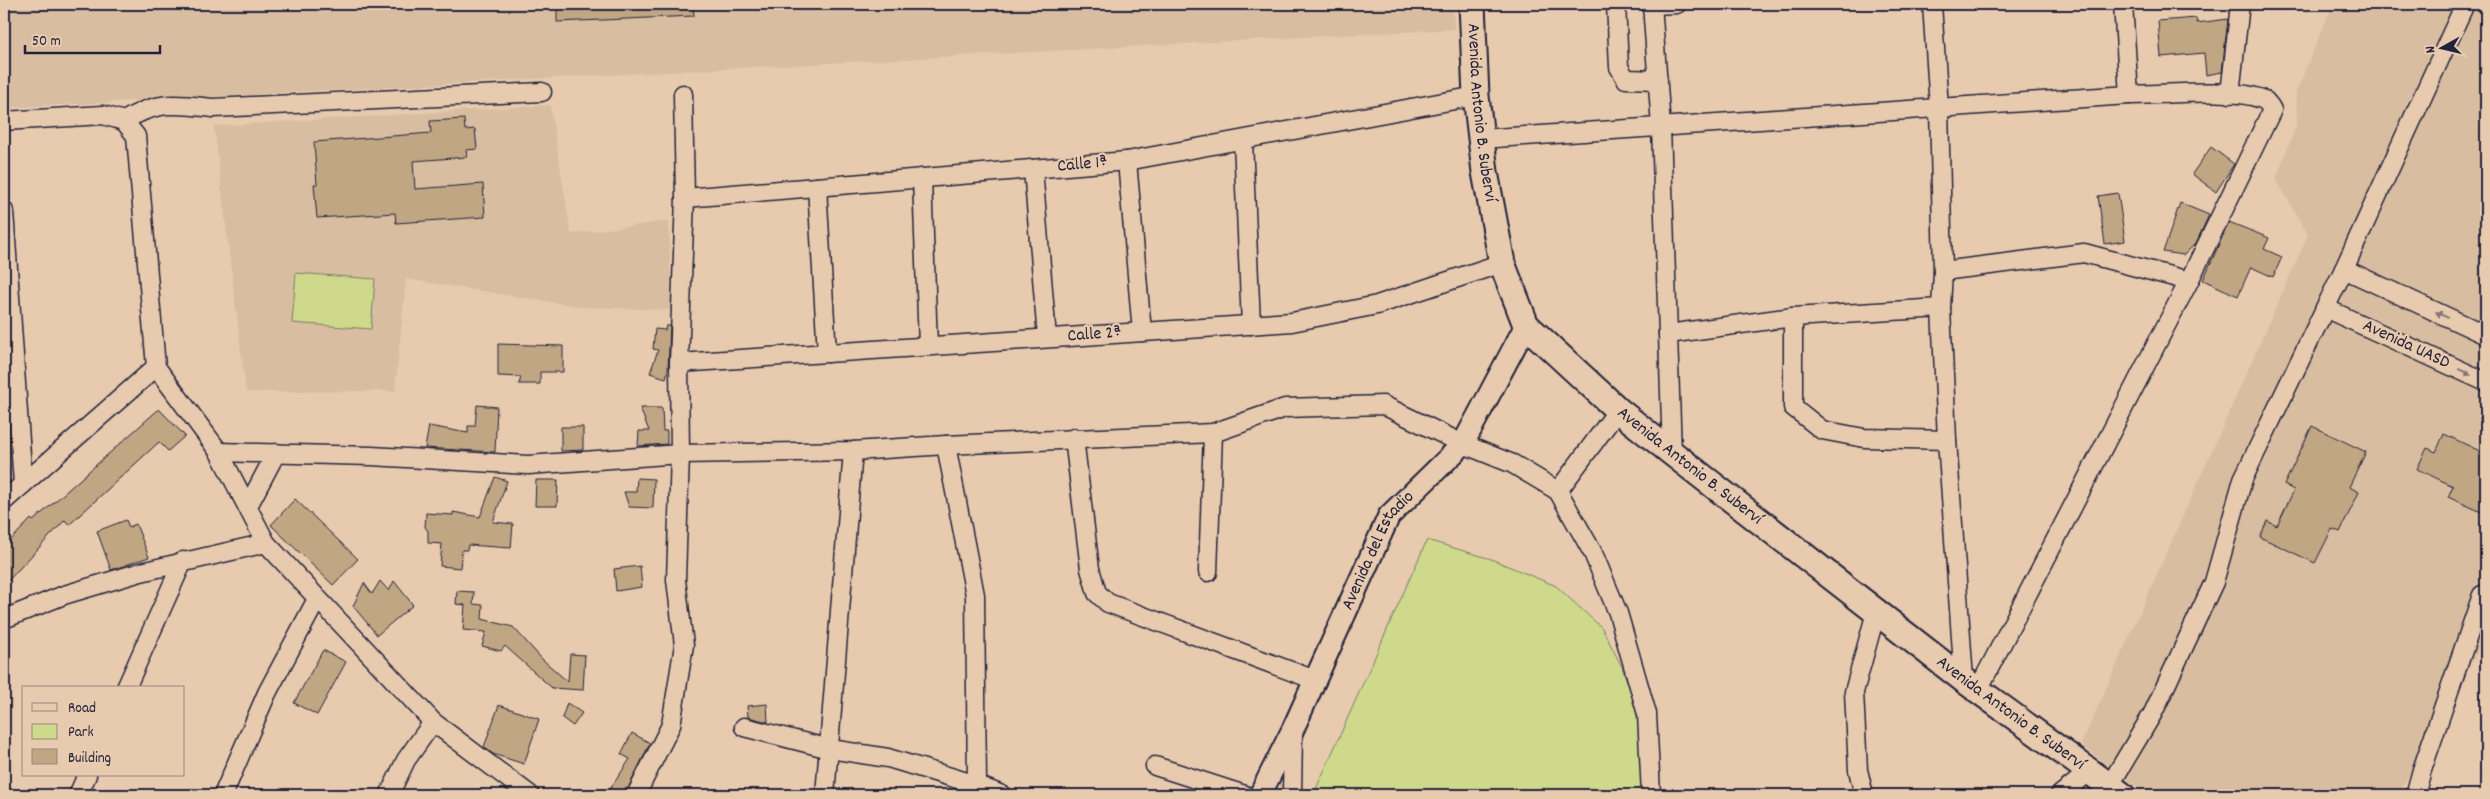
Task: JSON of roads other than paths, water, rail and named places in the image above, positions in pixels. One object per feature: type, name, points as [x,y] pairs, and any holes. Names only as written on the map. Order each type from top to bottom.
[{"type":"main road","name":"Avenida Antonio B. Suberví","points":[[1472,4],[1476,96],[1481,139],[1502,263],[1526,325],[1618,410],[1672,453],[1971,685],[2107,784]]},
{"type":"street","points":[[1616,4],[1619,67],[1626,79],[1658,80]]},
{"type":"street","points":[[1672,453],[1661,127],[1652,5],[1677,4]]},
{"type":"street","points":[[1932,4],[1939,108],[1941,308],[1947,440],[1971,685]]},
{"type":"street","points":[[2123,4],[2129,95]]},
{"type":"street","points":[[2230,94],[2240,4]]},
{"type":"street","points":[[2060,795],[2107,784],[2153,713],[2214,582],[2243,479],[2344,269],[2465,4]]},
{"type":"street","points":[[124,121],[151,106],[180,105],[213,108],[542,92]]},
{"type":"street","points":[[636,795],[671,725],[684,645],[676,580],[680,454],[679,364],[685,198],[682,94]]},
{"type":"street","points":[[1481,139],[2129,95],[2230,94],[2263,100],[2270,104],[2272,110],[2189,281],[1971,685]]},
{"type":"street","name":"Calle 1ª","points":[[685,198],[1127,161],[1243,141],[1476,96]]},
{"type":"street","points":[[4,121],[103,115],[124,121],[136,136],[156,367],[219,452],[266,543],[432,722],[530,795]]},
{"type":"street","points":[[1243,141],[1251,325]]},
{"type":"street","points":[[1127,161],[1142,332]]},
{"type":"street","points":[[1034,169],[1047,338]]},
{"type":"street","points":[[922,178],[928,346]]},
{"type":"street","points":[[817,187],[827,353]]},
{"type":"street","points":[[4,211],[23,484]]},
{"type":"street","points":[[1942,271],[2084,253],[2189,281]]},
{"type":"street","name":"Calle 2ª","points":[[679,364],[1292,322],[1377,305],[1502,263]]},
{"type":"street","points":[[2344,269],[2486,335]]},
{"type":"street","points":[[1668,334],[1793,316],[1941,308]]},
{"type":"street","name":"Avenida UASD","points":[[2325,308],[2486,382]]},
{"type":"street","points":[[1793,316],[1793,407],[1822,430],[1864,438],[1947,440]]},
{"type":"street","name":"Avenida del Estadio","points":[[1260,795],[1293,729],[1389,516],[1463,444],[1526,325]]},
{"type":"street","points":[[4,501],[156,367]]},
{"type":"street","points":[[219,452],[528,465],[680,454],[854,452],[1074,438],[1213,433],[1285,408],[1383,405],[1463,444],[1513,464],[1558,491],[1593,554],[1618,613],[1648,714],[1651,795]]},
{"type":"street","points":[[1558,491],[1618,410]]},
{"type":"street","points":[[1208,572],[1213,433]]},
{"type":"street","points":[[1074,438],[1090,569],[1097,593],[1108,602],[1315,680]]},
{"type":"street","points":[[946,445],[975,595],[977,785]]},
{"type":"street","points":[[825,795],[854,452]]},
{"type":"street","points":[[248,506],[276,453]]},
{"type":"street","points":[[4,619],[64,595],[183,561],[266,543]]},
{"type":"street","points":[[127,686],[183,561]]},
{"type":"street","points":[[2416,795],[2422,770],[2482,595]]},
{"type":"street","points":[[223,795],[267,693],[317,599]]},
{"type":"street","points":[[1864,795],[1858,770],[1854,692],[1876,612]]},
{"type":"street","points":[[389,795],[406,760],[432,722]]},
{"type":"street","points":[[744,727],[830,749],[888,758],[977,785],[1002,795]]},
{"type":"street","points":[[1292,795],[1293,729]]},
{"type":"street","points":[[1155,766],[1245,795]]},
{"type":"street","points":[[78,795],[87,776]]}]
